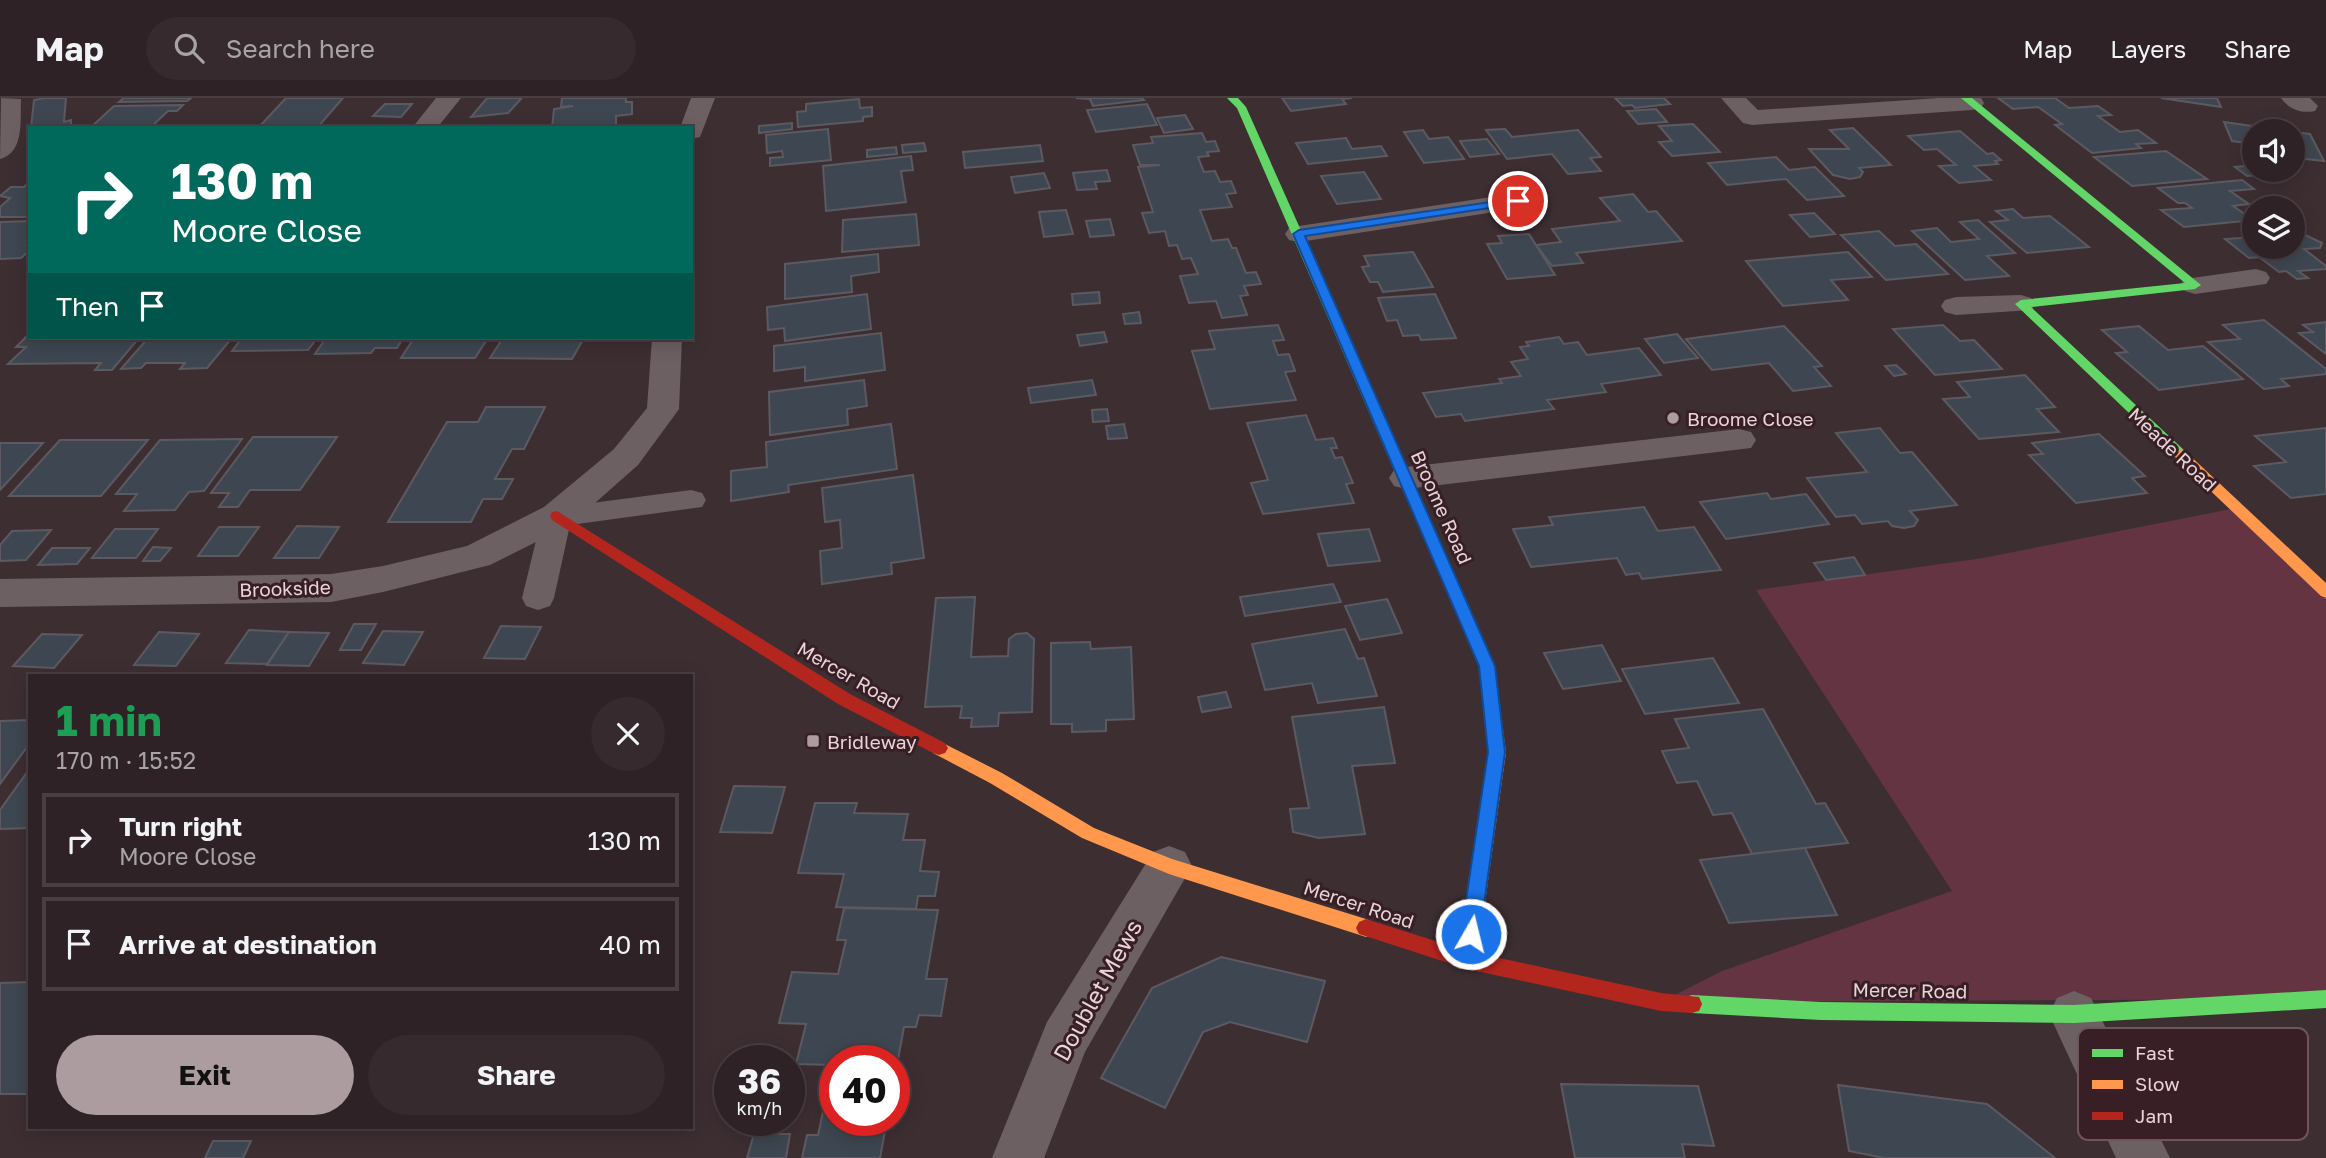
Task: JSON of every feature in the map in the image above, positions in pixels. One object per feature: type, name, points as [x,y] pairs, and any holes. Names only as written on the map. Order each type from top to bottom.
[{"type":"street","points":[[426,126],[449,98]]},
{"type":"street","points":[[693,126],[703,98]]},
{"type":"street","name":"Broome Road","points":[[1232,98],[1241,107],[1299,234],[1487,666],[1497,752],[1467,960]]},
{"type":"street","points":[[1732,98],[1772,138]]},
{"type":"street","points":[[1752,118],[1969,100],[2195,285]]},
{"type":"street","points":[[1299,234],[1518,201]]},
{"type":"street","points":[[1956,306],[2021,304],[2256,278]]},
{"type":"street","name":"Meade Road","points":[[2021,304],[2326,592]]},
{"type":"street","points":[[557,516],[626,457],[663,409],[667,340]]},
{"type":"street","points":[[1406,478],[1739,440]]},
{"type":"street","name":"Brookside","points":[[0,593],[331,588],[383,579],[477,556],[557,516]]},
{"type":"street","name":"Mercer Road","points":[[557,516],[844,699],[996,778],[1088,833],[1170,866],[1467,960],[1661,1002],[1821,1011],[2074,1014],[2326,999]]},
{"type":"street","name":"Doublet Mews","points":[[1018,1158],[1065,1039],[1170,866]]},
{"type":"street","points":[[2074,1014],[2081,1028]]},
{"type":"street","points":[[2135,1140],[2144,1158]]},
{"type":"lane","points":[[0,152],[7,145],[11,99]]},
{"type":"lane","points":[[538,598],[557,516],[691,500]]},
{"type":"shaded area","points":[[2236,508],[2326,592],[2326,999],[1661,1002],[1722,971],[1952,891],[1756,590],[1983,558]]},
{"type":"building","points":[[66,98],[64,122],[71,120],[71,125],[31,126],[34,100]]},
{"type":"building","points":[[124,98],[191,98],[187,101],[119,102]]},
{"type":"building","points":[[286,98],[343,98],[319,126],[260,126]]},
{"type":"building","points":[[487,98],[521,99],[508,113],[471,117]]},
{"type":"building","points":[[562,98],[626,98],[626,102],[632,102],[632,114],[616,116],[616,125],[552,126],[554,109],[573,106],[561,107]]},
{"type":"building","points":[[1076,98],[1144,100],[1093,106],[1090,99]]},
{"type":"building","points":[[1282,98],[1352,98],[1342,99],[1346,104],[1291,111]]},
{"type":"building","points":[[1615,98],[1664,98],[1670,104],[1635,108],[1632,105],[1623,106]]},
{"type":"building","points":[[1998,98],[2055,98],[2069,108],[2098,106],[2111,115],[2098,116],[2120,132],[2138,130],[2156,143],[2136,144],[2141,148],[2092,153],[2055,125],[2062,124],[2038,107],[2013,109]]},
{"type":"building","points":[[2161,98],[2217,98],[2221,107]]},
{"type":"building","points":[[859,99],[860,108],[872,107],[872,116],[863,117],[863,121],[798,127],[797,112],[806,111],[806,104]]},
{"type":"building","points":[[385,104],[412,104],[401,117],[373,116]]},
{"type":"building","points":[[1147,104],[1157,125],[1096,132],[1087,110]]},
{"type":"building","points":[[183,105],[177,111],[168,111],[152,126],[92,126],[114,106]]},
{"type":"building","points":[[1656,109],[1667,122],[1638,124],[1627,111]]},
{"type":"building","points":[[1185,115],[1193,129],[1164,133],[1157,118]]},
{"type":"building","points":[[2224,122],[2242,125],[2242,142],[2232,141]]},
{"type":"building","points":[[792,123],[792,129],[759,133],[759,126]]},
{"type":"building","points":[[1693,124],[1720,152],[1672,156],[1659,142],[1672,141],[1659,126]]},
{"type":"building","points":[[1853,128],[1891,165],[1859,168],[1863,172],[1860,177],[1850,179],[1833,175],[1809,149],[1849,149],[1830,130]]},
{"type":"building","points":[[828,129],[831,160],[770,166],[770,158],[783,157],[782,151],[767,153],[766,135]]},
{"type":"building","points":[[1505,129],[1512,137],[1578,130],[1601,157],[1590,158],[1601,171],[1568,174],[1552,154],[1507,159],[1486,130]]},
{"type":"building","points":[[1423,130],[1429,139],[1448,137],[1464,159],[1424,163],[1404,132]]},
{"type":"building","points":[[1960,131],[1987,154],[1993,153],[2001,160],[1995,161],[1998,164],[1974,166],[1991,180],[1959,183],[1939,166],[1956,165],[1937,149],[1924,150],[1908,136]]},
{"type":"building","points":[[1202,133],[1206,142],[1215,141],[1219,151],[1207,152],[1209,156],[1198,157],[1204,172],[1215,171],[1220,182],[1231,181],[1236,193],[1226,194],[1232,207],[1200,210],[1212,241],[1228,239],[1232,248],[1236,248],[1246,273],[1256,272],[1261,284],[1244,286],[1248,295],[1240,296],[1247,315],[1222,318],[1216,301],[1189,303],[1180,276],[1198,274],[1191,258],[1182,259],[1177,245],[1169,246],[1165,231],[1149,233],[1142,213],[1153,212],[1138,167],[1160,165],[1140,165],[1133,145],[1153,143],[1151,137]]},
{"type":"building","points":[[2305,133],[2310,134],[2324,161],[2306,159]]},
{"type":"building","points":[[1346,138],[1352,149],[1381,146],[1387,156],[1308,164],[1296,143]]},
{"type":"building","points":[[1487,139],[1499,154],[1470,157],[1460,141]]},
{"type":"building","points":[[924,143],[926,151],[903,153],[902,145]]},
{"type":"building","points":[[1040,145],[1043,161],[965,168],[963,152]]},
{"type":"building","points":[[896,147],[897,154],[867,157],[867,150]]},
{"type":"building","points":[[2166,151],[2207,179],[2132,186],[2094,157]]},
{"type":"building","points":[[911,156],[913,170],[901,171],[906,202],[826,211],[823,166]]},
{"type":"building","points":[[1776,157],[1789,170],[1815,167],[1844,196],[1807,200],[1786,179],[1727,185],[1708,163]]},
{"type":"building","points":[[1107,170],[1110,181],[1095,182],[1097,189],[1077,190],[1073,173]]},
{"type":"building","points":[[1364,172],[1381,199],[1337,204],[1321,176]]},
{"type":"building","points":[[1044,173],[1050,188],[1015,193],[1011,177]]},
{"type":"building","points":[[2242,180],[2254,189],[2230,191],[2242,199],[2242,205],[2233,206],[2242,212],[2242,221],[2184,227],[2161,210],[2192,208],[2185,203],[2178,203],[2158,188]]},
{"type":"building","points":[[28,183],[28,217],[0,217],[0,207],[10,198],[0,196],[11,187],[24,187]]},
{"type":"building","points":[[1633,194],[1648,212],[1656,211],[1682,241],[1576,253],[1583,263],[1552,266],[1536,245],[1561,242],[1552,229],[1620,221],[1600,198]]},
{"type":"building","points":[[2013,209],[2023,218],[2050,216],[2089,247],[2027,253],[1990,222],[2008,220],[1996,211]]},
{"type":"building","points":[[1066,210],[1073,234],[1044,237],[1039,212]]},
{"type":"building","points":[[1814,213],[1835,234],[1810,237],[1790,215]]},
{"type":"building","points":[[916,214],[919,245],[842,252],[843,220]]},
{"type":"building","points":[[1110,219],[1114,235],[1090,237],[1086,221]]},
{"type":"building","points":[[1978,220],[2015,253],[1987,256],[2009,276],[1965,280],[1912,231],[1937,228],[1951,242],[1979,239],[1960,222]]},
{"type":"building","points":[[28,221],[28,252],[21,258],[0,259],[0,222]]},
{"type":"building","points":[[1879,231],[1895,246],[1916,244],[1948,274],[1886,280],[1841,235]]},
{"type":"building","points":[[1529,234],[1555,275],[1507,279],[1487,244],[1502,243],[1498,236]]},
{"type":"building","points":[[2305,235],[2322,243],[2320,248],[2305,249]]},
{"type":"building","points":[[2242,238],[2242,252],[2225,239]]},
{"type":"building","points":[[2305,250],[2326,266],[2326,269],[2298,271],[2308,278],[2297,279],[2286,271],[2279,272],[2262,259],[2305,259]]},
{"type":"building","points":[[1413,252],[1433,287],[1383,292],[1378,282],[1370,282],[1362,267],[1369,266],[1364,256]]},
{"type":"building","points":[[1848,252],[1872,277],[1831,280],[1848,300],[1783,306],[1746,261]]},
{"type":"building","points":[[878,254],[879,272],[851,276],[852,292],[785,299],[785,264]]},
{"type":"building","points":[[1099,292],[1100,303],[1073,305],[1072,294]]},
{"type":"building","points":[[867,294],[871,329],[785,341],[784,328],[768,330],[767,307]]},
{"type":"building","points":[[1435,294],[1456,338],[1421,340],[1419,335],[1403,336],[1397,320],[1387,321],[1378,298]]},
{"type":"building","points":[[1139,312],[1141,323],[1125,324],[1123,314]]},
{"type":"building","points":[[2264,320],[2326,369],[2326,374],[2281,379],[2289,386],[2264,389],[2208,342],[2240,339],[2223,325]]},
{"type":"building","points":[[2326,322],[2326,354],[2299,333],[2313,332],[2303,325]]},
{"type":"building","points":[[1278,325],[1284,340],[1273,341],[1278,355],[1289,354],[1295,371],[1285,372],[1296,400],[1210,409],[1192,351],[1215,349],[1209,331]]},
{"type":"building","points":[[1943,325],[1960,341],[1974,340],[2002,369],[1935,375],[1893,329]]},
{"type":"building","points":[[1784,326],[1822,366],[1814,367],[1831,386],[1793,391],[1769,363],[1712,370],[1686,339]]},
{"type":"building","points":[[2139,326],[2168,350],[2203,346],[2243,379],[2159,390],[2116,353],[2127,352],[2102,330]]},
{"type":"building","points":[[1104,332],[1107,342],[1080,346],[1077,335]]},
{"type":"building","points":[[881,333],[885,370],[805,381],[805,367],[774,371],[774,346]]},
{"type":"building","points":[[1677,334],[1698,358],[1664,363],[1645,339]]},
{"type":"building","points":[[28,335],[28,340],[137,340],[112,370],[95,370],[101,363],[8,364],[26,347],[16,347]]},
{"type":"building","points":[[1559,337],[1564,344],[1578,342],[1587,355],[1639,348],[1661,375],[1601,384],[1606,392],[1547,400],[1554,409],[1465,421],[1461,414],[1436,417],[1423,393],[1502,383],[1499,379],[1521,376],[1511,362],[1528,359],[1520,347],[1529,346],[1526,342]]},
{"type":"building","points":[[146,340],[230,340],[207,368],[180,369],[185,363],[146,363],[141,368],[121,369]]},
{"type":"building","points":[[240,340],[316,340],[308,350],[232,351]]},
{"type":"building","points":[[325,340],[402,340],[397,348],[375,348],[371,353],[315,354]]},
{"type":"building","points":[[413,340],[487,340],[475,358],[401,358]]},
{"type":"building","points":[[502,340],[583,340],[572,359],[490,358]]},
{"type":"building","points":[[1896,365],[1906,374],[1894,376],[1885,366]]},
{"type":"building","points":[[2025,375],[2055,407],[2037,409],[2059,432],[1979,439],[1943,399],[1970,397],[1957,382]]},
{"type":"building","points":[[864,380],[867,406],[847,409],[848,425],[770,435],[769,392]]},
{"type":"building","points":[[1092,380],[1096,395],[1031,403],[1028,388]]},
{"type":"building","points":[[486,407],[545,407],[524,449],[512,449],[495,479],[513,479],[502,499],[483,499],[471,522],[388,522],[447,422],[478,422]]},
{"type":"building","points":[[1107,409],[1109,421],[1093,422],[1092,410]]},
{"type":"building","points":[[1306,415],[1316,440],[1333,438],[1337,448],[1331,448],[1335,458],[1342,457],[1353,483],[1346,484],[1354,503],[1263,514],[1251,483],[1268,480],[1247,423]]},
{"type":"building","points":[[891,424],[897,469],[788,485],[789,492],[731,501],[731,471],[767,467],[766,442]]},
{"type":"building","points":[[1124,424],[1127,438],[1108,439],[1106,426]]},
{"type":"building","points":[[1880,428],[1900,453],[1912,452],[1957,505],[1910,511],[1918,520],[1914,526],[1904,528],[1892,526],[1888,521],[1862,524],[1855,515],[1836,517],[1807,478],[1867,472],[1836,433]]},
{"type":"building","points":[[2326,428],[2326,494],[2291,498],[2254,466],[2286,462],[2255,436]]},
{"type":"building","points":[[2099,434],[2145,476],[2132,478],[2147,493],[2076,503],[2029,455],[2043,454],[2032,443]]},
{"type":"building","points":[[253,437],[337,437],[300,490],[250,490],[238,507],[219,507],[229,493],[211,493]]},
{"type":"building","points":[[242,439],[204,491],[189,492],[175,510],[124,511],[137,494],[116,494],[160,440]]},
{"type":"building","points":[[60,440],[148,440],[101,496],[9,496]]},
{"type":"building","points":[[0,443],[43,443],[0,490]]},
{"type":"building","points":[[913,475],[924,558],[891,563],[892,574],[822,584],[820,551],[842,548],[840,520],[825,522],[822,488]]},
{"type":"building","points":[[1767,493],[1771,499],[1806,494],[1829,524],[1726,539],[1700,502]]},
{"type":"building","points":[[1644,507],[1658,531],[1694,527],[1721,570],[1642,579],[1639,573],[1626,575],[1617,558],[1531,567],[1513,529],[1553,525],[1549,517]]},
{"type":"building","points":[[297,526],[339,527],[319,558],[274,558]]},
{"type":"building","points":[[219,527],[259,527],[238,556],[198,556]]},
{"type":"building","points":[[115,529],[158,529],[136,558],[92,558]]},
{"type":"building","points":[[1369,529],[1380,561],[1328,566],[1318,534]]},
{"type":"building","points":[[51,530],[26,560],[0,561],[0,545],[12,531]]},
{"type":"building","points":[[153,547],[171,548],[160,561],[143,561]]},
{"type":"building","points":[[52,548],[90,548],[77,564],[38,565]]},
{"type":"building","points":[[1854,557],[1865,575],[1826,580],[1814,563]]},
{"type":"building","points":[[1333,584],[1341,602],[1245,616],[1240,597]]},
{"type":"building","points":[[975,597],[971,657],[1008,656],[1009,639],[1016,634],[1027,633],[1034,639],[1032,712],[999,713],[998,726],[971,727],[972,718],[960,718],[962,706],[925,707],[936,598]]},
{"type":"building","points":[[1387,599],[1402,633],[1360,640],[1345,606]]},
{"type":"building","points":[[354,624],[376,624],[361,650],[340,650]]},
{"type":"building","points":[[501,626],[541,627],[525,659],[484,658]]},
{"type":"building","points":[[1345,629],[1358,659],[1364,658],[1377,696],[1318,703],[1312,683],[1265,690],[1252,644]]},
{"type":"building","points":[[249,630],[289,632],[267,664],[226,663]]},
{"type":"building","points":[[383,631],[423,632],[404,665],[363,663]]},
{"type":"building","points":[[159,632],[199,634],[176,666],[134,665]]},
{"type":"building","points":[[289,632],[329,633],[309,666],[267,665]]},
{"type":"building","points":[[42,634],[82,635],[54,668],[13,666]]},
{"type":"building","points":[[1090,642],[1091,649],[1131,647],[1134,719],[1106,720],[1106,731],[1072,732],[1072,724],[1051,724],[1051,643]]},
{"type":"building","points":[[1602,645],[1621,681],[1563,689],[1544,653]]},
{"type":"building","points":[[1713,658],[1739,703],[1645,714],[1622,669]]},
{"type":"building","points":[[1226,692],[1231,707],[1202,712],[1198,697]]},
{"type":"building","points":[[1384,707],[1395,763],[1352,766],[1365,834],[1319,838],[1293,832],[1290,809],[1309,808],[1292,717]]},
{"type":"building","points":[[1763,709],[1816,804],[1825,803],[1848,843],[1752,854],[1732,813],[1713,815],[1697,781],[1677,783],[1662,751],[1689,748],[1675,719]]},
{"type":"building","points":[[28,720],[28,746],[0,784],[0,721]]},
{"type":"building","points":[[28,771],[28,828],[0,829],[0,810]]},
{"type":"building","points":[[734,786],[785,787],[772,833],[720,832]]},
{"type":"building","points":[[815,803],[857,803],[854,813],[908,814],[903,840],[925,840],[920,871],[939,872],[935,896],[918,896],[916,909],[836,907],[844,874],[798,873]]},
{"type":"building","points":[[1805,848],[1837,915],[1729,923],[1700,860]]},
{"type":"building","points":[[844,908],[938,910],[926,979],[947,979],[941,1016],[919,1015],[916,1027],[904,1027],[901,1045],[819,1045],[819,1065],[805,1064],[805,1045],[801,1045],[806,1024],[779,1023],[792,972],[838,974],[846,940],[837,940]]},
{"type":"building","points":[[1221,957],[1325,981],[1307,1042],[1230,1022],[1203,1032],[1165,1108],[1101,1078],[1152,988]]},
{"type":"building","points":[[28,982],[28,1094],[0,1094],[0,983]]},
{"type":"building","points":[[1561,1084],[1698,1086],[1714,1146],[1682,1144],[1685,1158],[1575,1158]]},
{"type":"building","points":[[1838,1085],[1987,1104],[2055,1158],[1884,1158],[1849,1151]]},
{"type":"building","points":[[819,1130],[819,1136],[884,1136],[880,1158],[802,1158],[807,1135],[818,1135]]},
{"type":"building","points":[[753,1136],[790,1136],[786,1158],[747,1158]]},
{"type":"building","points":[[213,1141],[251,1141],[243,1158],[205,1158]]},
{"type":"traffic: fast","points":[[1232,98],[1241,107],[1487,666],[1491,701]]},
{"type":"traffic: fast","points":[[1966,98],[2195,285],[2021,304],[2180,454]]},
{"type":"traffic: fast","points":[[1692,1004],[1821,1011],[2074,1014],[2326,999]]},
{"type":"traffic: slow","points":[[2180,454],[2326,592]]},
{"type":"traffic: slow","points":[[1467,960],[1497,752],[1491,701]]},
{"type":"traffic: slow","points":[[939,748],[996,778],[1088,833],[1169,866],[1366,928]]},
{"type":"traffic: jam","points":[[557,516],[844,699],[939,748]]},
{"type":"traffic: jam","points":[[1366,928],[1467,960],[1661,1002],[1692,1004]]},
{"type":"place","name":"Broome Close","points":[[1673,418]]},
{"type":"place","name":"Bridleway","points":[[813,741]]},
{"type":"route","points":[[1471,934],[1497,752],[1487,666],[1299,234],[1518,201]]}]
